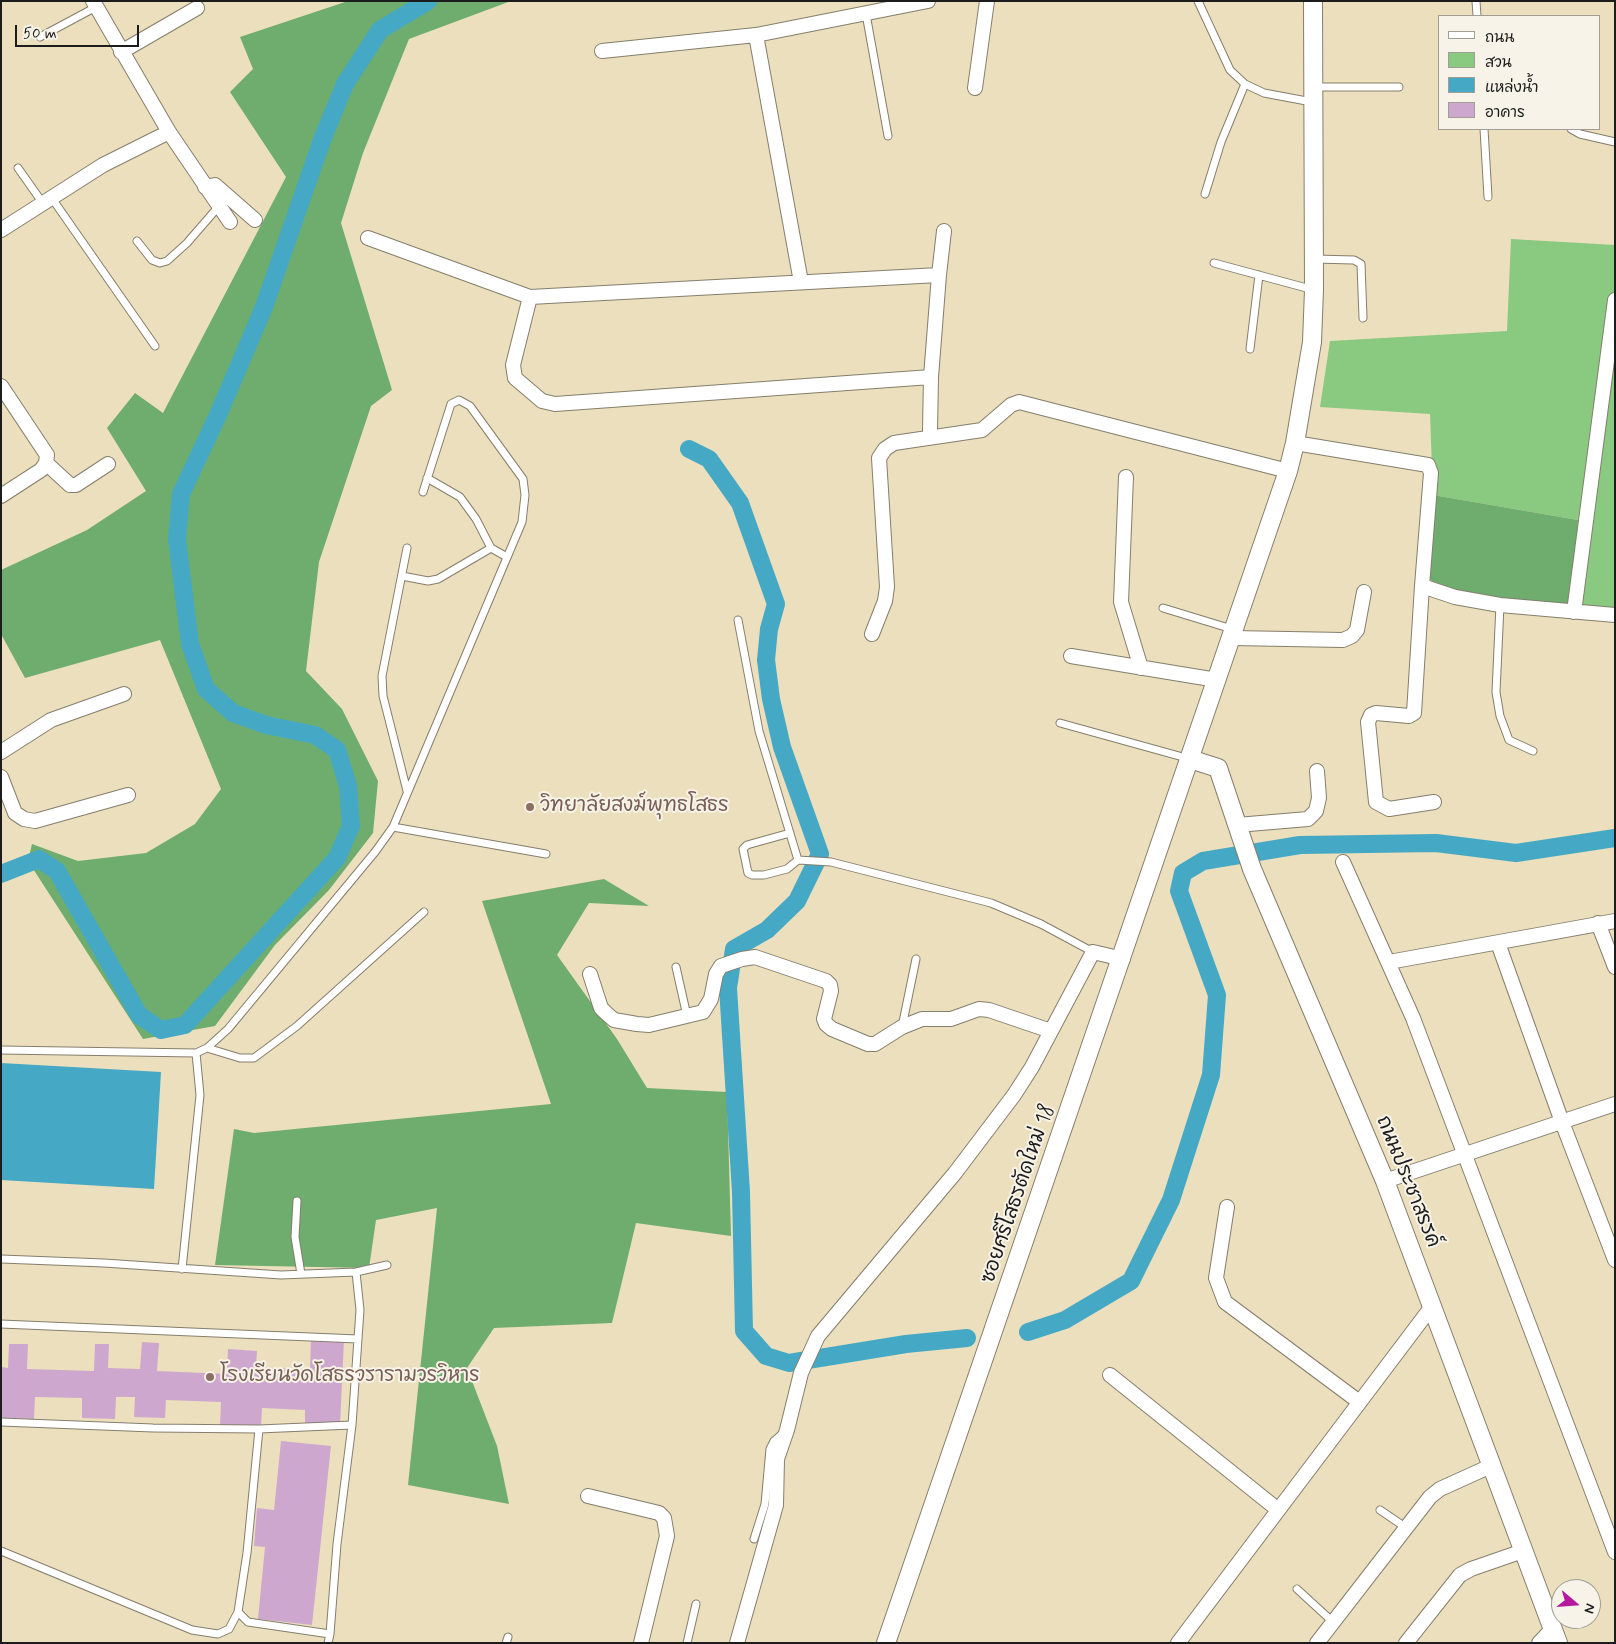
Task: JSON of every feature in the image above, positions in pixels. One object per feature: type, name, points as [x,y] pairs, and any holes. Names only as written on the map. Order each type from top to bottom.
[{"type":"street","points":[[602,51],[756,35],[928,1]]},
{"type":"street","points":[[976,88],[987,1]]},
{"type":"street","name":"ซอยศรีโสธรตัดใหม่ 18","points":[[886,1643],[1123,959],[1296,443],[1312,342],[1314,290],[1313,1]]},
{"type":"street","points":[[95,4],[121,52],[169,132],[230,222]]},
{"type":"street","points":[[121,52],[197,8]]},
{"type":"street","points":[[756,35],[801,282]]},
{"type":"street","points":[[1,230],[103,165],[169,132]]},
{"type":"street","points":[[205,187],[215,185],[255,220]]},
{"type":"street","points":[[930,431],[931,377],[944,231]]},
{"type":"street","points":[[368,238],[530,297],[939,275]]},
{"type":"street","points":[[530,297],[513,365],[515,378],[542,401],[555,404],[931,377]]},
{"type":"street","points":[[1574,612],[1615,300]]},
{"type":"street","points":[[1,386],[47,455],[46,463],[41,470],[1,496]]},
{"type":"street","points":[[872,634],[885,601],[887,587],[879,458],[885,449],[894,443],[982,430],[1011,405],[1019,402],[1288,471]]},
{"type":"street","points":[[1296,443],[1428,465],[1431,474],[1414,713],[1409,716],[1376,713],[1371,715],[1368,722],[1376,802],[1390,809],[1434,802]]},
{"type":"street","points":[[46,463],[70,485],[76,485],[108,464]]},
{"type":"street","points":[[1126,477],[1121,602],[1141,668]]},
{"type":"street","points":[[1422,586],[1455,596],[1500,605],[1615,615]]},
{"type":"street","points":[[1233,634],[1344,640],[1352,636],[1357,630],[1364,592]]},
{"type":"street","points":[[1071,656],[1217,680]]},
{"type":"street","points":[[1,752],[51,720],[124,694]]},
{"type":"street","name":"ถนนประชาสรรค์","points":[[1190,759],[1218,768],[1252,868],[1385,1180],[1555,1635]]},
{"type":"street","points":[[1238,830],[1308,819],[1316,811],[1319,798],[1316,771]]},
{"type":"street","points":[[1,777],[15,813],[24,819],[35,821],[128,795]]},
{"type":"street","points":[[1343,862],[1389,962],[1612,1532],[1615,1552]]},
{"type":"street","points":[[1389,962],[1615,921]]},
{"type":"street","points":[[1598,924],[1615,967]]},
{"type":"street","points":[[1498,943],[1562,1122],[1615,1260]]},
{"type":"street","points":[[737,1643],[776,1505],[777,1459],[787,1430],[801,1373],[808,1354],[818,1336],[987,1132],[1023,1081],[1092,952],[1123,959]]},
{"type":"street","points":[[590,974],[602,1008],[614,1020],[649,1025],[703,1012],[708,1007],[718,970],[728,963],[742,959],[762,958],[826,981],[830,985],[831,991],[824,1019],[826,1024],[832,1030],[868,1044],[881,1041],[902,1026],[922,1020],[950,1019],[979,1009],[989,1010],[1051,1031]]},
{"type":"street","points":[[1385,1180],[1615,1104]]},
{"type":"street","points":[[1227,1207],[1216,1278],[1224,1302],[1358,1401]]},
{"type":"street","points":[[1178,1643],[1358,1401],[1433,1305]]},
{"type":"street","points":[[1110,1375],[1277,1509]]},
{"type":"street","points":[[1317,1643],[1426,1502],[1440,1489],[1493,1465]]},
{"type":"street","points":[[588,1496],[659,1513],[664,1518],[667,1536],[642,1643]]},
{"type":"street","points":[[1406,1643],[1460,1575],[1470,1568],[1524,1551]]},
{"type":"street","points":[[1539,1643],[1555,1635]]},
{"type":"lane","points":[[1198,1],[1230,70],[1245,84],[1264,93],[1312,95],[1399,87]]},
{"type":"lane","points":[[1476,1],[1477,15]]},
{"type":"lane","points":[[40,37],[95,4]]},
{"type":"lane","points":[[866,14],[888,136]]},
{"type":"lane","points":[[1205,194],[1221,142],[1245,84]]},
{"type":"lane","points":[[1484,130],[1488,197]]},
{"type":"lane","points":[[1573,130],[1580,134],[1615,142]]},
{"type":"lane","points":[[18,168],[47,199],[155,346]]},
{"type":"lane","points":[[138,241],[152,260],[160,263],[167,261],[187,243],[219,206]]},
{"type":"lane","points":[[1314,259],[1354,260],[1361,264],[1363,318]]},
{"type":"lane","points":[[1214,263],[1314,290]]},
{"type":"lane","points":[[1250,349],[1259,275]]},
{"type":"lane","points":[[1,1050],[196,1053],[207,1048],[228,1028],[393,828],[522,522],[525,495],[523,479],[470,406],[459,400],[451,404],[423,492]]},
{"type":"lane","points":[[427,478],[460,497],[476,519],[490,548],[507,557]]},
{"type":"lane","points":[[407,791],[383,696],[382,676],[408,548]]},
{"type":"lane","points":[[402,576],[428,581],[438,579],[490,548]]},
{"type":"lane","points":[[1500,605],[1496,692],[1500,716],[1510,740],[1533,751]]},
{"type":"lane","points":[[1163,608],[1233,634]]},
{"type":"lane","points":[[738,620],[759,731],[798,860]]},
{"type":"lane","points":[[1060,723],[1190,759]]},
{"type":"lane","points":[[393,828],[546,854]]},
{"type":"lane","points":[[790,833],[747,845],[743,849],[748,873],[755,876],[772,873],[787,869],[798,860],[830,862],[991,903],[1041,924],[1092,952]]},
{"type":"lane","points":[[207,1048],[228,1055],[254,1058],[297,1026],[424,912]]},
{"type":"lane","points":[[902,1026],[916,959]]},
{"type":"lane","points":[[676,967],[687,1016]]},
{"type":"lane","points":[[182,1269],[200,1095],[196,1053]]},
{"type":"lane","points":[[297,1201],[295,1237],[301,1274]]},
{"type":"lane","points":[[1,1259],[104,1263],[281,1275],[356,1272],[387,1265]]},
{"type":"lane","points":[[328,1643],[337,1544],[352,1425],[360,1310],[356,1272]]},
{"type":"lane","points":[[1,1324],[358,1338]]},
{"type":"lane","points":[[1,1422],[153,1428],[259,1429],[352,1425]]},
{"type":"lane","points":[[1,1551],[192,1630],[218,1634],[229,1629],[238,1612],[247,1554],[259,1429]]},
{"type":"lane","points":[[754,1539],[765,1504],[770,1449],[774,1442],[787,1430]]},
{"type":"lane","points":[[1380,1510],[1405,1527]]},
{"type":"lane","points":[[1297,1589],[1333,1622]]},
{"type":"lane","points":[[687,1643],[696,1604]]},
{"type":"lane","points":[[238,1612],[248,1622],[330,1634]]},
{"type":"green space","points":[[348,1],[511,1],[409,39],[363,153],[341,223],[392,390],[371,406],[319,562],[306,671],[342,709],[378,781],[373,833],[329,890],[275,945],[215,1026],[143,1039],[28,861],[32,844],[78,861],[146,853],[195,824],[221,789],[160,640],[25,678],[1,634],[1,570],[87,530],[146,491],[107,428],[135,393],[163,413],[286,177],[230,92],[253,69],[240,37]]},
{"type":"green space","points":[[1511,239],[1615,245],[1615,290],[1578,520],[1433,495],[1430,414],[1320,407],[1330,341],[1507,331]]},
{"type":"green space","points":[[1615,348],[1615,610],[1582,606]]},
{"type":"green space","points":[[1433,495],[1578,520],[1572,592],[1566,606],[1510,602],[1441,588],[1428,578]]},
{"type":"green space","points":[[604,879],[649,906],[589,903],[557,955],[617,1039],[647,1088],[727,1092],[731,1236],[636,1223],[612,1323],[494,1328],[467,1368],[497,1446],[509,1504],[408,1485],[437,1208],[376,1220],[369,1268],[215,1265],[234,1129],[254,1133],[551,1104],[482,901]]},
{"type":"water","points":[[1,1063],[161,1072],[154,1189],[1,1180]]},
{"type":"building","points":[[311,1339],[344,1340],[340,1425],[305,1423],[305,1410],[262,1408],[261,1427],[220,1426],[221,1402],[166,1400],[165,1418],[134,1417],[135,1397],[116,1397],[115,1419],[82,1418],[82,1398],[35,1397],[34,1419],[1,1418],[1,1367],[8,1368],[9,1344],[28,1344],[27,1369],[94,1371],[95,1344],[109,1344],[108,1368],[140,1369],[142,1342],[159,1343],[157,1371],[227,1374],[228,1349],[257,1351],[256,1367],[310,1370]]},
{"type":"building","points":[[281,1441],[331,1446],[312,1625],[258,1619],[265,1547],[254,1546],[257,1508],[274,1510]]},
{"type":"waterway","points":[[1,874],[39,859],[57,871],[139,1015],[161,1030],[185,1025],[337,858],[351,826],[348,786],[337,750],[315,735],[266,725],[233,713],[206,689],[190,644],[177,539],[181,494],[218,415],[264,307],[322,140],[345,84],[380,30],[428,1]]},
{"type":"waterway","points":[[689,449],[709,459],[740,503],[776,604],[769,629],[766,660],[771,699],[782,747],[820,854],[797,901],[767,930],[734,949],[728,988],[741,1192],[744,1331],[766,1356],[789,1363],[906,1344],[967,1338]]},
{"type":"waterway","points":[[1028,1332],[1065,1320],[1131,1281],[1171,1200],[1211,1075],[1217,995],[1179,891],[1183,873],[1203,861],[1300,845],[1436,843],[1516,853],[1615,838]]},
{"type":"place","name":"วิทยาลัยสงฆ์พุทธโสธร","points":[[530,807]]},
{"type":"place","name":"โรงเรียนวัดโสธรวรารามวรวิหาร","points":[[210,1377]]}]
